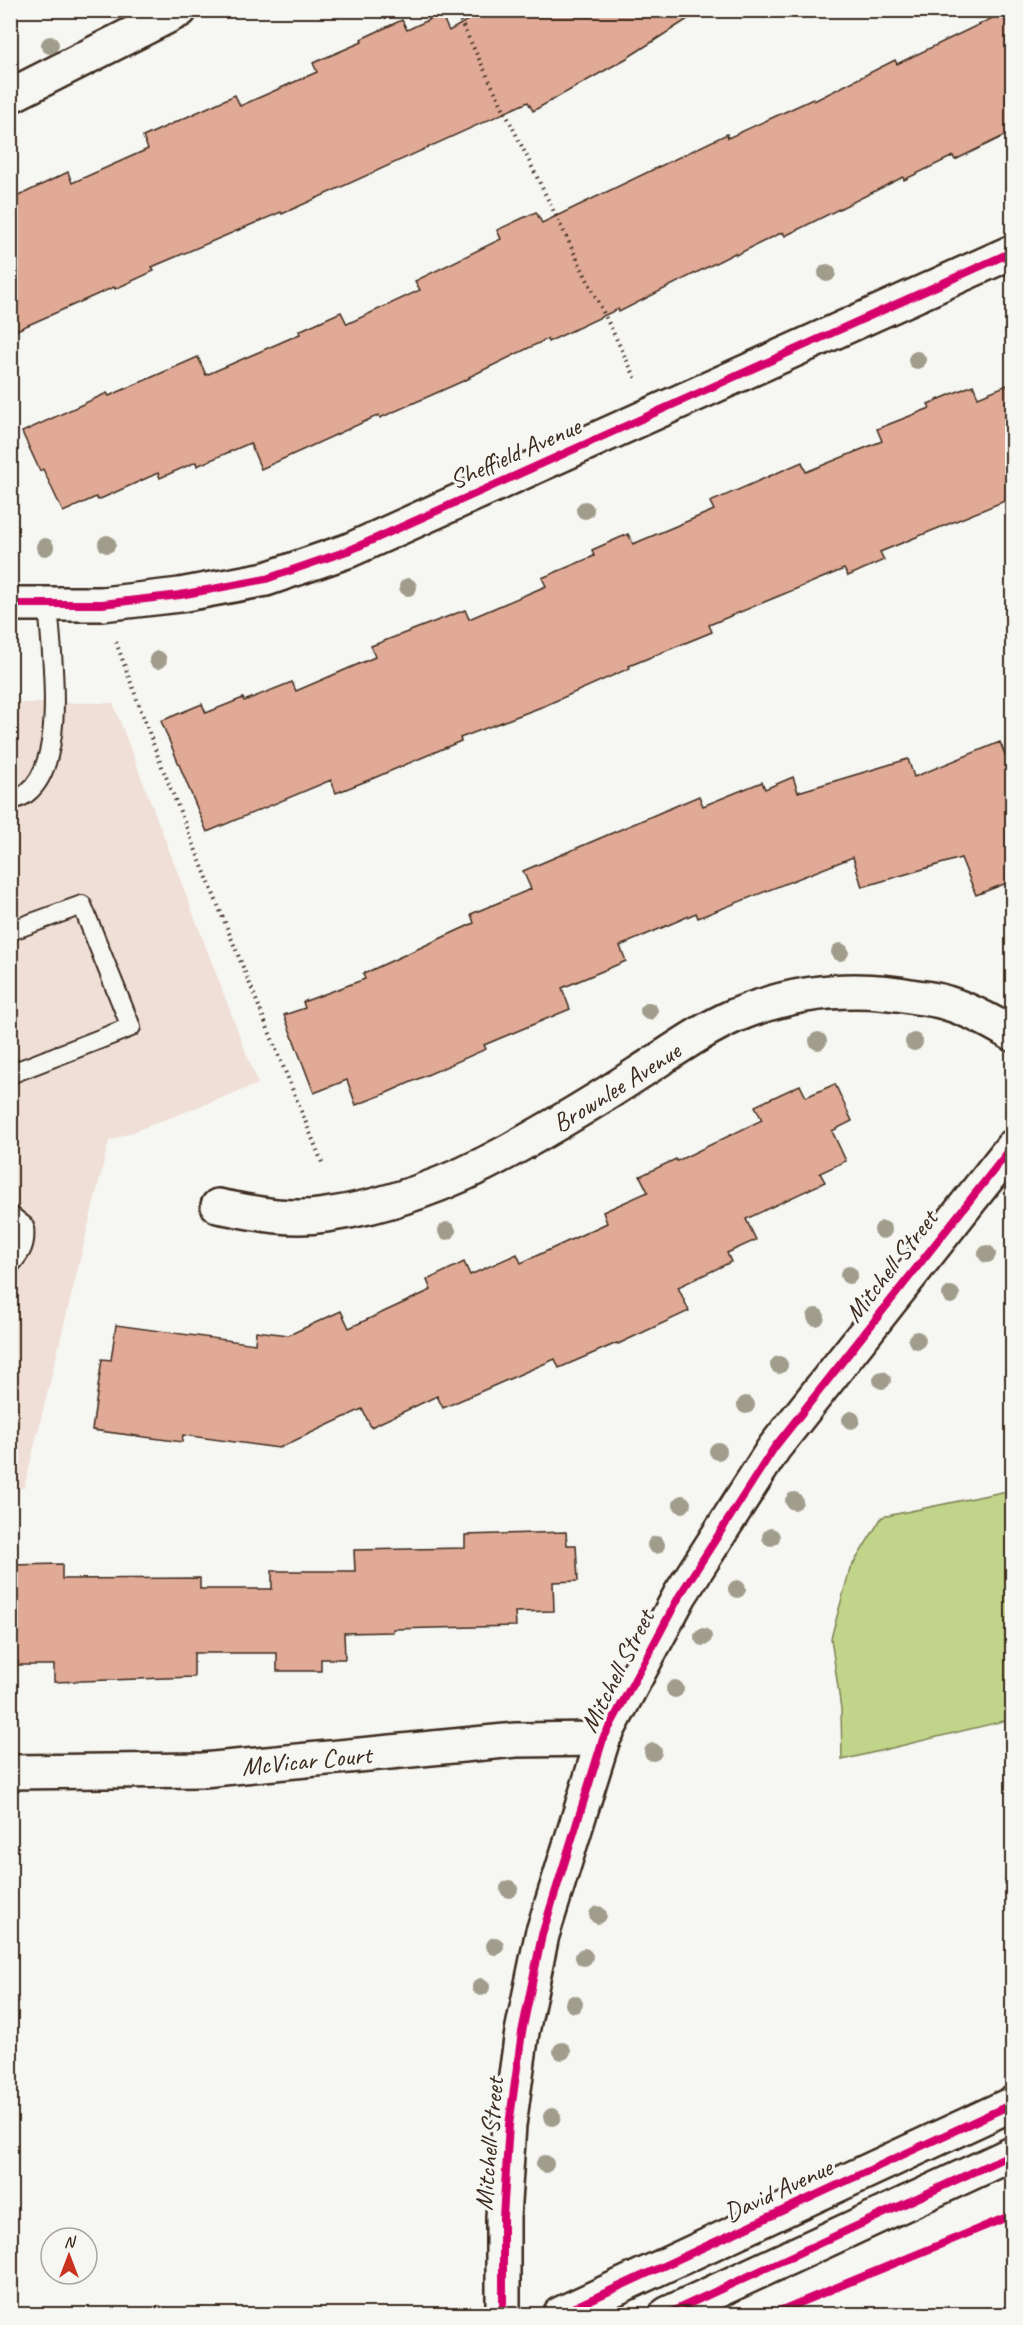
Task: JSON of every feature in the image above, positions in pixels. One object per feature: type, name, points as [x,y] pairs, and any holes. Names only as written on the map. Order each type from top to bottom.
[{"type":"street","points":[[10,96],[180,10]]},
{"type":"street","name":"Sheffield Avenue","points":[[10,603],[102,604],[222,588],[266,579],[310,566],[652,415],[1012,252]]},
{"type":"street","name":"Brownlee Avenue","points":[[218,1206],[275,1217],[326,1215],[387,1202],[430,1187],[508,1151],[706,1030],[765,1004],[801,995],[838,990],[891,992],[947,1002],[987,1019],[1012,1034]]},
{"type":"street","name":"Mitchell Street","points":[[503,2314],[503,2217],[509,2125],[522,2032],[542,1935],[603,1739],[680,1595],[774,1448],[1012,1147]]},
{"type":"street","name":"McVicar Court","points":[[10,1772],[203,1770],[516,1740],[603,1739]]},
{"type":"street","name":"David Avenue","points":[[560,2314],[1012,2104]]},
{"type":"street","points":[[667,2314],[1012,2154]]},
{"type":"lane","points":[[10,801],[28,793],[40,776],[50,754],[54,726],[48,604]]},
{"type":"lane","points":[[10,931],[82,904],[130,1027],[10,1074]]},
{"type":"lane","points":[[10,1215],[24,1226],[26,1240],[22,1252],[10,1265]]},
{"type":"path","points":[[455,10],[583,268],[652,415]]},
{"type":"path","points":[[102,604],[158,758],[323,1165]]},
{"type":"shaded area","points":[[11,703],[113,703],[258,1084],[109,1141],[24,1488],[11,1487]]},
{"type":"green space","points":[[1012,1490],[1012,1719],[842,1760],[841,1709],[831,1638],[850,1569],[882,1517]]},
{"type":"building","points":[[485,10],[702,10],[627,58],[533,111],[528,102],[282,214],[281,212],[152,267],[154,271],[115,289],[114,287],[10,333],[10,200],[68,172],[72,183],[148,149],[143,137],[235,95],[240,106],[317,72],[313,63],[362,42],[361,39],[402,20],[407,30],[441,14],[449,31]]},
{"type":"building","points":[[1012,10],[1012,132],[955,160],[953,156],[904,180],[903,177],[785,236],[783,232],[736,255],[735,253],[619,312],[618,309],[548,342],[547,339],[470,378],[380,418],[379,415],[261,469],[250,443],[197,466],[196,462],[160,478],[158,473],[98,500],[96,497],[63,512],[43,469],[40,471],[22,432],[107,393],[109,396],[198,357],[206,375],[300,334],[299,331],[341,312],[347,324],[420,290],[415,281],[501,239],[497,230],[536,212],[542,223],[727,134],[728,138],[813,99],[814,101],[895,60],[897,64]]},
{"type":"building","points":[[1012,383],[1012,498],[880,552],[884,560],[848,576],[844,569],[709,625],[712,632],[629,666],[630,668],[544,706],[460,738],[461,741],[374,778],[336,793],[331,780],[207,832],[161,721],[202,704],[206,713],[292,682],[296,691],[375,657],[371,646],[465,610],[469,619],[546,586],[542,578],[594,556],[592,550],[628,534],[633,544],[714,510],[710,502],[802,462],[806,472],[882,441],[877,429],[930,408],[928,404],[973,385],[978,397]]},
{"type":"building","points":[[1000,742],[1012,772],[1012,881],[976,895],[961,858],[862,887],[853,857],[698,918],[696,913],[620,946],[626,961],[562,988],[570,1009],[484,1045],[486,1049],[382,1095],[356,1105],[347,1080],[314,1093],[284,1015],[305,1008],[303,1002],[365,979],[363,974],[474,923],[471,914],[531,889],[523,871],[699,796],[703,806],[762,782],[765,789],[793,777],[798,792],[908,759],[914,777]]},
{"type":"building","points":[[835,1084],[852,1121],[832,1131],[846,1161],[820,1173],[825,1182],[746,1219],[756,1240],[727,1253],[731,1262],[678,1287],[689,1311],[559,1368],[555,1359],[443,1408],[437,1396],[371,1427],[362,1409],[279,1448],[183,1435],[182,1442],[92,1430],[102,1359],[111,1360],[116,1325],[255,1344],[256,1331],[289,1335],[341,1311],[349,1328],[431,1290],[427,1280],[464,1262],[470,1275],[517,1254],[521,1263],[607,1223],[603,1212],[648,1192],[640,1176],[676,1159],[677,1161],[762,1120],[755,1106],[800,1085],[806,1097]]},
{"type":"building","points":[[566,1532],[567,1545],[576,1545],[578,1581],[553,1582],[554,1611],[515,1612],[516,1626],[393,1629],[393,1632],[344,1633],[345,1659],[321,1659],[321,1671],[277,1671],[277,1653],[194,1653],[194,1677],[54,1682],[54,1665],[18,1665],[18,1661],[10,1661],[10,1565],[62,1564],[62,1579],[200,1578],[200,1589],[272,1589],[272,1571],[355,1571],[354,1550],[465,1548],[465,1535]]},
{"type":"cycle path","points":[[10,604],[102,604],[180,595],[266,579],[350,550],[1012,252]]},
{"type":"cycle path","points":[[503,2314],[503,2217],[509,2125],[522,2032],[542,1935],[603,1739],[680,1595],[774,1448],[1012,1147]]},
{"type":"cycle path","points":[[560,2314],[1012,2104]]},
{"type":"cycle path","points":[[667,2314],[1012,2154]]},
{"type":"cycle path","points":[[772,2314],[1012,2215]]}]
